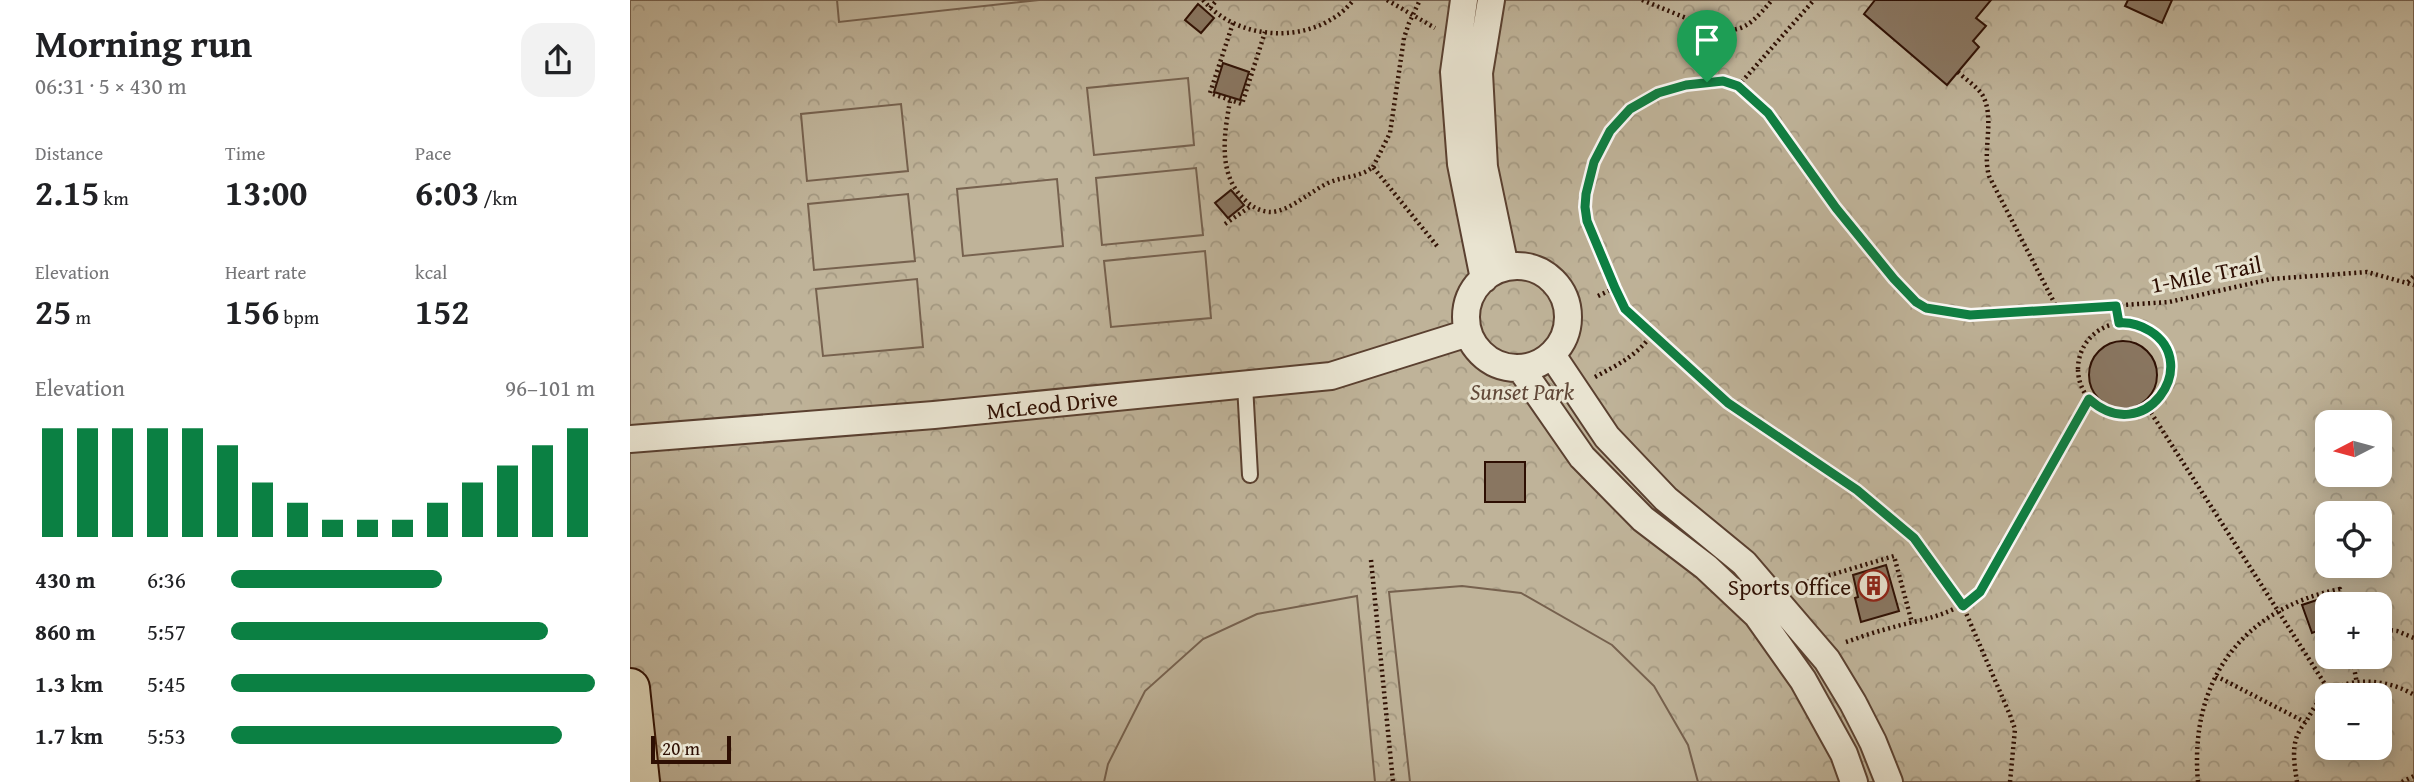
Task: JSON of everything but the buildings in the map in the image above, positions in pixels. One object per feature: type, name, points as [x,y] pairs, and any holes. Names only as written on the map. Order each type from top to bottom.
[{"type":"main road","points":[[630,688],[640,782]]},
{"type":"street","points":[[1464,0],[1454,72],[1461,164],[1494,273]]},
{"type":"street","points":[[1491,0],[1479,73],[1494,273]]},
{"type":"street","points":[[1521,266],[1538,270],[1552,279],[1562,292],[1568,308],[1568,326],[1562,342],[1552,355],[1537,365],[1521,369],[1504,367],[1489,360],[1476,348],[1468,333],[1466,316],[1469,300],[1494,273],[1521,266]]},
{"type":"street","name":"McLeod Drive","points":[[630,439],[934,415],[1331,376],[1468,333]]},
{"type":"street","points":[[1552,355],[1607,437],[1666,499],[1744,563],[1827,660],[1858,713],[1889,782]]},
{"type":"street","points":[[1521,369],[1582,457],[1643,519],[1706,567],[1757,615],[1803,680],[1844,754],[1854,782]]},
{"type":"lane","points":[[1245,385],[1250,475]]},
{"type":"path","points":[[1203,0],[1210,8],[1242,28],[1275,34],[1308,30],[1338,16],[1354,0]]},
{"type":"path","points":[[1210,8],[1217,0]]},
{"type":"path","points":[[1387,0],[1413,13],[1440,32]]},
{"type":"path","points":[[1230,101],[1224,148],[1227,171],[1236,190],[1251,206],[1270,212],[1325,184],[1365,174],[1373,167],[1390,133],[1402,48],[1420,0]]},
{"type":"path","points":[[1642,0],[1723,30],[1742,28],[1754,22],[1772,0]]},
{"type":"path","points":[[1814,0],[1738,86],[1723,81],[1707,82],[1658,93],[1630,109],[1610,131],[1594,162],[1586,194],[1587,221],[1625,309],[1728,403],[1857,490],[1914,538],[1963,606],[2015,729],[2010,782]]},
{"type":"path","points":[[1691,20],[1707,82]]},
{"type":"path","points":[[1233,23],[1210,93],[1230,101],[1242,104],[1265,32]]},
{"type":"path","points":[[1958,72],[1982,95],[1987,112],[1986,167],[1989,176],[2058,310]]},
{"type":"path","name":"1-Mile Trail","points":[[1738,86],[1768,113],[1836,208],[1894,279],[1916,302],[1938,312],[1970,315],[2168,302],[2271,279],[2367,272],[2414,285]]},
{"type":"path","points":[[1373,167],[1437,246]]},
{"type":"path","points":[[1225,224],[1251,206]]},
{"type":"path","points":[[2408,282],[2414,276]]},
{"type":"path","points":[[1598,296],[1615,288]]},
{"type":"path","points":[[2116,306],[2119,323]]},
{"type":"path","points":[[2119,323],[2142,326],[2154,334],[2164,346],[2170,360],[2170,375],[2165,390],[2148,408],[2130,415],[2114,414],[2100,409],[2089,399],[2081,386],[2078,371],[2080,355],[2087,341],[2098,331],[2119,323]]},
{"type":"path","points":[[1601,374],[1614,369],[1642,348],[1652,334]]},
{"type":"path","points":[[1842,644],[1883,629],[1940,617],[1963,606],[1980,592],[2089,399]]},
{"type":"path","points":[[2148,408],[2325,683]]},
{"type":"path","points":[[1794,586],[1894,556],[1913,623]]},
{"type":"path","points":[[1371,560],[1394,782]]},
{"type":"path","points":[[2324,592],[2340,589],[2341,592]]},
{"type":"path","points":[[2198,782],[2196,744],[2199,725],[2203,707],[2216,676],[2235,646],[2276,611],[2315,594]]},
{"type":"path","points":[[2392,630],[2414,638]]},
{"type":"path","points":[[2216,676],[2305,722]]},
{"type":"path","points":[[2392,685],[2414,695]]},
{"type":"path","points":[[2297,782],[2294,760],[2296,738],[2315,706]]},
{"type":"path","points":[[2402,782],[2414,776]]},
{"type":"green space","name":"Sunset Park","points":[[630,0],[2414,0],[2414,782],[630,782]]},
{"type":"green space","points":[[837,0],[1039,0],[839,22]]},
{"type":"green space","points":[[1188,78],[1194,145],[1094,155],[1087,88]]},
{"type":"green space","points":[[901,104],[908,171],[807,181],[801,114]]},
{"type":"green space","points":[[1196,168],[1203,235],[1102,245],[1096,178]]},
{"type":"green space","points":[[1057,179],[1063,246],[963,256],[957,189]]},
{"type":"green space","points":[[908,194],[915,261],[814,270],[808,204]]},
{"type":"green space","points":[[1205,251],[1211,318],[1111,327],[1104,261]]},
{"type":"green space","points":[[917,279],[923,347],[823,356],[816,289]]},
{"type":"green space","points":[[1462,586],[1521,593],[1612,645],[1654,686],[1688,745],[1698,782],[1410,782],[1389,592]]},
{"type":"green space","points":[[1357,596],[1375,782],[1104,782],[1108,764],[1145,691],[1203,639],[1257,614]]},
{"type":"place","name":"Sports Office","points":[[1874,586]]},
{"type":"route","points":[[1723,81],[1738,86],[1768,113],[1836,208],[1894,279],[1916,302],[1926,308],[1970,315],[2116,306],[2119,323],[2142,326],[2154,334],[2164,346],[2170,360],[2170,375],[2165,390],[2156,402],[2144,411],[2130,415],[2114,414],[2100,409],[2089,399],[2003,555],[1980,592],[1963,606],[1914,538],[1857,490],[1728,403],[1625,309],[1587,221],[1586,194],[1594,162],[1610,131],[1630,109],[1658,93],[1707,82],[1723,81]]}]
